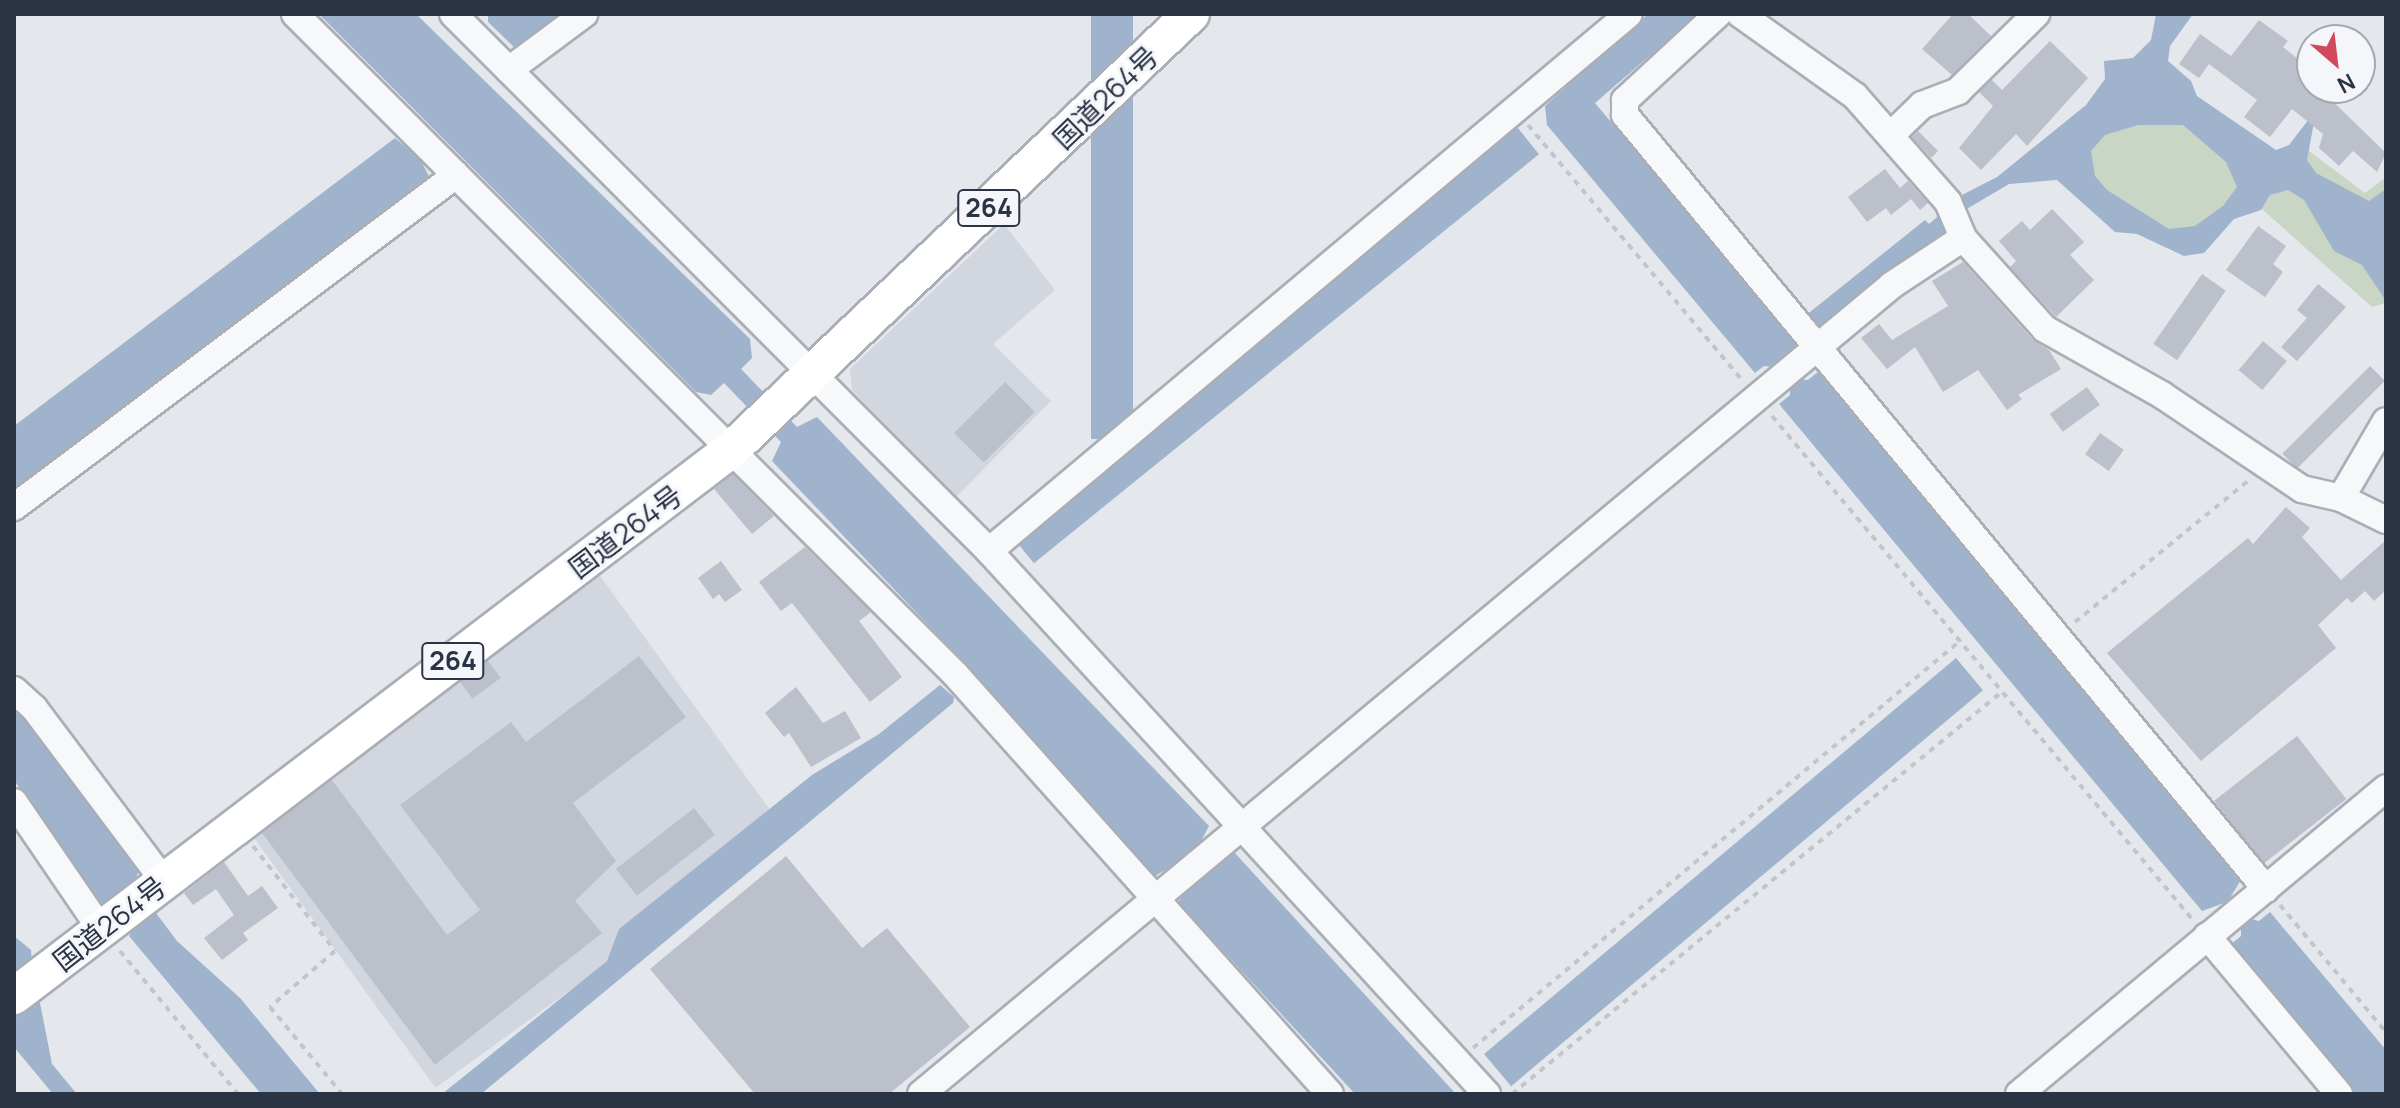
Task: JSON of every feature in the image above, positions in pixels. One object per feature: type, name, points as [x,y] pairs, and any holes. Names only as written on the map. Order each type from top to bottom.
[{"type":"highway","name":"国道264号","points":[[14,996],[745,438],[787,402],[1191,14]]},
{"type":"street","points":[[295,14],[456,175],[745,438],[1153,901],[1330,1094]]},
{"type":"street","points":[[453,14],[989,551],[1487,1094]]},
{"type":"street","points":[[509,70],[584,14]]},
{"type":"street","points":[[989,551],[1517,112],[1629,14]]},
{"type":"street","points":[[1718,14],[1625,100],[1625,115],[1817,350],[2059,635],[2266,889]]},
{"type":"street","points":[[1740,14],[1845,87],[1891,135],[1956,221],[2045,329],[2162,395],[2302,489],[2341,498],[2386,520]]},
{"type":"street","points":[[1891,135],[1922,105],[1958,91],[2036,14]]},
{"type":"street","points":[[14,507],[456,175]]},
{"type":"street","points":[[921,1094],[1817,350],[1892,285],[1956,221]]},
{"type":"street","points":[[2341,498],[2386,421]]},
{"type":"street","points":[[14,690],[34,708],[155,886]]},
{"type":"street","points":[[2019,1094],[2386,788]]},
{"type":"street","points":[[14,802],[109,921]]},
{"type":"street","points":[[2207,936],[2339,1094]]},
{"type":"path","points":[[1517,112],[2207,936]]},
{"type":"path","points":[[2059,635],[2265,467]]},
{"type":"path","points":[[1468,1053],[1960,641]]},
{"type":"path","points":[[1512,1094],[2003,691]]},
{"type":"path","points":[[237,825],[335,951],[270,1007],[342,1094]]},
{"type":"path","points":[[2266,889],[2386,1032]]},
{"type":"path","points":[[109,921],[238,1094]]},
{"type":"shaded area","points":[[1004,224],[1055,290],[993,344],[1051,401],[955,498],[852,390],[850,369]]},
{"type":"shaded area","points":[[595,569],[787,833],[436,1088],[244,824]]},
{"type":"green space","points":[[2147,58],[2276,163],[2301,145],[2365,193],[2386,177],[2386,303],[2372,307],[2253,201],[2174,242],[2040,153]]},
{"type":"water","points":[[319,14],[416,14],[750,339],[752,358],[741,369],[797,427],[817,417],[1209,826],[1199,845],[1212,863],[1234,852],[1456,1094],[1355,1094],[1178,902],[1191,884],[1174,865],[1155,876],[974,673],[772,461],[781,442],[724,383],[711,395],[696,392]]},
{"type":"water","points":[[488,14],[564,14],[517,50],[488,22]]},
{"type":"water","points":[[1091,14],[1133,14],[1133,439],[1091,439]]},
{"type":"water","points":[[1648,14],[1698,14],[1595,103],[1799,347],[1799,379],[1808,380],[1819,371],[2242,878],[2230,898],[2247,918],[2259,921],[2270,912],[2386,1050],[2386,1094],[2355,1094],[2230,945],[2241,936],[2241,923],[2224,903],[2202,911],[1779,404],[1790,395],[1790,386],[1775,367],[1764,366],[1755,373],[1547,125],[1545,106]]},
{"type":"water","points":[[2156,14],[2193,14],[2170,46],[2168,61],[2191,81],[2197,96],[2276,150],[2289,145],[2321,104],[2327,104],[2315,117],[2307,160],[2316,173],[2369,201],[2386,189],[2386,301],[2362,265],[2334,251],[2304,200],[2288,190],[2270,195],[2261,210],[2234,219],[2204,253],[2184,256],[2137,234],[2115,232],[2057,180],[2009,184],[1965,210],[1948,235],[1817,332],[1805,316],[1925,220],[1929,224],[1962,195],[1997,177],[2086,105],[2105,79],[2104,61],[2133,58],[2151,40]],"holes":[[[2138,125],[2183,125],[2226,162],[2237,187],[2223,206],[2195,226],[2169,229],[2107,190],[2095,176],[2091,151],[2105,135]]]},
{"type":"water","points":[[1517,127],[1539,154],[1034,563],[1012,536]]},
{"type":"water","points":[[395,138],[420,159],[431,180],[14,494],[14,426]]},
{"type":"water","points":[[1956,658],[1983,690],[1511,1086],[1484,1054]]},
{"type":"water","points":[[940,685],[954,697],[953,703],[481,1094],[442,1094],[607,961],[619,929],[812,775],[879,734]]},
{"type":"water","points":[[14,700],[139,869],[134,884],[149,914],[156,913],[177,941],[240,998],[320,1094],[261,1094],[129,936],[134,926],[102,907],[14,780]]},
{"type":"water","points":[[14,936],[31,950],[32,966],[14,981]]},
{"type":"water","points":[[39,998],[52,1064],[77,1094],[53,1094],[14,1047],[14,1018]]},
{"type":"building","points":[[1953,14],[1968,14],[1991,36],[1952,75],[1922,49]]},
{"type":"building","points":[[2259,20],[2288,41],[2283,47],[2296,57],[2296,104],[2335,104],[2386,153],[2377,172],[2353,151],[2339,166],[2319,148],[2323,134],[2292,109],[2270,137],[2244,117],[2257,100],[2209,64],[2199,78],[2179,64],[2200,34],[2231,56]]},
{"type":"building","points":[[2050,41],[2088,78],[2027,146],[2016,134],[1981,170],[1959,148],[1993,106],[1979,92],[1992,80],[2002,90]]},
{"type":"building","points":[[1918,131],[1938,151],[1931,158],[1912,137]]},
{"type":"building","points":[[1885,169],[1900,188],[1908,181],[1928,203],[1920,210],[1911,199],[1891,215],[1886,208],[1867,222],[1848,197]]},
{"type":"building","points":[[2052,209],[2084,242],[2070,255],[2094,280],[2056,317],[2010,267],[2016,261],[1999,241],[2022,221],[2030,230]]},
{"type":"building","points":[[2258,226],[2286,246],[2273,264],[2283,272],[2265,297],[2226,270]]},
{"type":"building","points":[[1963,262],[2033,340],[2049,350],[2061,369],[2018,395],[2022,399],[2007,410],[1978,370],[1943,392],[1915,347],[1887,369],[1861,338],[1879,324],[1892,340],[1948,306],[1932,281]]},
{"type":"building","points":[[2202,274],[2226,291],[2177,360],[2153,344]]},
{"type":"building","points":[[2318,284],[2346,307],[2297,361],[2281,347],[2307,318],[2297,310]]},
{"type":"building","points":[[2263,341],[2287,361],[2262,390],[2239,370]]},
{"type":"building","points":[[2370,366],[2385,381],[2297,469],[2282,454]]},
{"type":"building","points":[[1005,382],[1035,412],[984,463],[954,433]]},
{"type":"building","points":[[2087,387],[2100,405],[2063,432],[2050,414]]},
{"type":"building","points":[[2100,433],[2124,450],[2109,471],[2085,454]]},
{"type":"building","points":[[733,474],[774,516],[752,534],[714,489]]},
{"type":"building","points":[[2286,507],[2310,528],[2302,537],[2341,580],[2386,540],[2386,590],[2374,601],[2365,591],[2352,603],[2347,598],[2318,625],[2336,648],[2201,761],[2107,653],[2248,538],[2253,544]]},
{"type":"building","points":[[805,547],[871,612],[859,621],[902,677],[870,702],[792,603],[781,611],[759,582]]},
{"type":"building","points":[[721,561],[742,590],[725,602],[719,594],[713,599],[698,578]]},
{"type":"building","points":[[639,656],[686,717],[573,803],[616,861],[575,901],[602,933],[435,1065],[262,833],[332,780],[447,935],[480,910],[400,805],[511,722],[526,742]]},
{"type":"building","points":[[488,661],[501,678],[473,699],[460,682]]},
{"type":"building","points":[[796,687],[823,723],[845,711],[861,738],[811,767],[789,733],[784,737],[765,713]]},
{"type":"building","points":[[2297,736],[2346,799],[2264,864],[2214,801]]},
{"type":"building","points":[[694,808],[715,835],[637,896],[616,869]]},
{"type":"building","points":[[786,856],[862,948],[887,928],[970,1027],[889,1094],[755,1094],[650,969]]},
{"type":"building","points":[[224,862],[248,896],[262,886],[278,908],[243,933],[248,940],[222,960],[204,938],[234,915],[216,889],[193,905],[184,893]]}]
